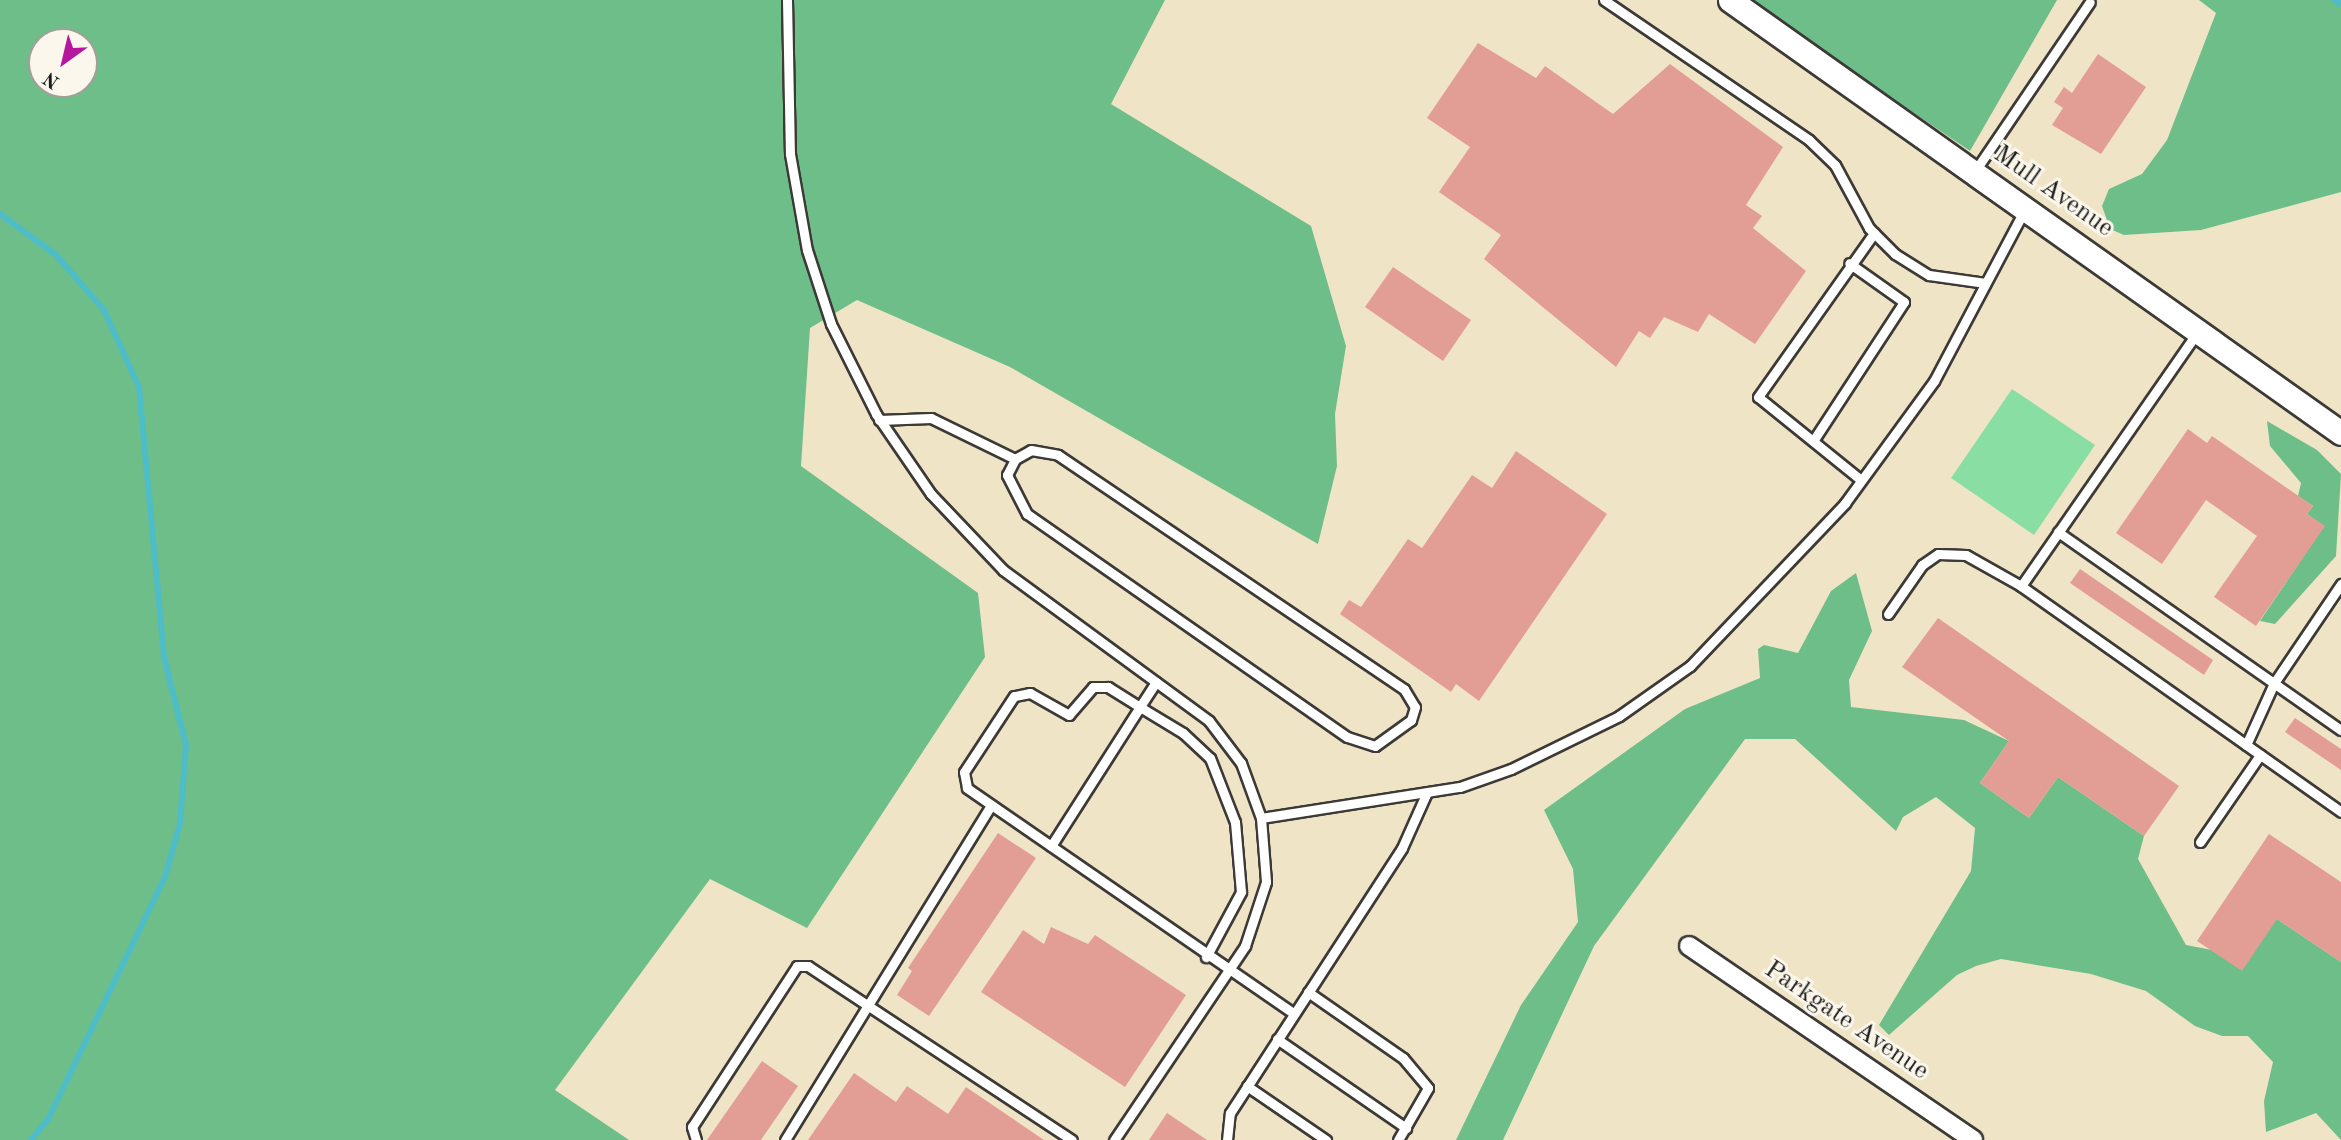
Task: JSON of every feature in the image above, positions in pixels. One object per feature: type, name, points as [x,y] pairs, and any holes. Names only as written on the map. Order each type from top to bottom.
[{"type":"street","name":"Mull Avenue","points":[[1730,0],[2200,329],[2341,433]]},
{"type":"street","name":"Parkgate Avenue","points":[[1689,946],[1973,1140]]},
{"type":"lane","points":[[787,0],[790,154],[807,250],[831,324],[879,420],[970,540],[1038,599],[1209,721],[1241,763],[1261,818],[1266,882],[1245,946],[1114,1140]]},
{"type":"lane","points":[[1604,0],[1809,140],[1835,165],[1874,233],[1928,275],[1985,283]]},
{"type":"lane","points":[[1975,171],[2090,2]]},
{"type":"lane","points":[[1261,818],[1426,792],[1558,750],[1690,666],[1861,480],[1934,380],[2026,207]]},
{"type":"lane","points":[[1861,480],[1758,397],[1849,263],[1874,233]]},
{"type":"lane","points":[[1813,441],[1904,302],[1849,263]]},
{"type":"lane","points":[[2021,586],[2200,329]]},
{"type":"lane","points":[[879,420],[931,418],[1015,459]]},
{"type":"lane","points":[[1031,450],[1058,455],[1404,689],[1415,707],[1411,720],[1375,746],[1347,737],[1027,514],[1007,475],[1015,459],[1031,450]]},
{"type":"lane","points":[[2058,532],[2341,730]]},
{"type":"lane","points":[[1888,614],[1922,565],[1938,554],[1966,555],[2021,586],[2341,812]]},
{"type":"lane","points":[[2246,745],[2274,683],[2341,584]]},
{"type":"lane","points":[[1051,846],[1156,682]]},
{"type":"lane","points":[[1206,957],[1241,892],[1237,841],[1210,758],[1108,687],[1094,687],[1069,715],[1030,693],[1014,696],[964,772],[967,788],[1227,972],[1294,1014]]},
{"type":"lane","points":[[2200,842],[2260,755]]},
{"type":"lane","points":[[1227,1140],[1227,1120],[1402,848],[1426,792]]},
{"type":"lane","points":[[785,1140],[867,999],[991,805]]},
{"type":"lane","points":[[696,1140],[692,1127],[797,966],[808,966],[867,999],[1072,1140]]},
{"type":"lane","points":[[1308,992],[1417,1070],[1428,1088],[1427,1100],[1398,1140]]},
{"type":"lane","points":[[1277,1039],[1406,1128]]},
{"type":"lane","points":[[1247,1086],[1326,1140]]},
{"type":"green space","points":[[0,0],[1165,0],[1111,104],[1311,226],[1346,346],[1335,414],[1337,466],[1318,544],[1010,367],[857,300],[810,328],[801,466],[978,593],[985,657],[807,928],[710,879],[555,1090],[629,1140],[0,1140]]},
{"type":"green space","points":[[1747,0],[2057,0],[1970,151]]},
{"type":"green space","points":[[2199,0],[2341,0],[2341,192],[2201,230],[2124,235],[2110,229],[2102,206],[2109,189],[2142,174],[2167,140],[2216,13]]},
{"type":"green space","points":[[2012,389],[2095,445],[2034,535],[1951,478]]},
{"type":"green space","points":[[2267,421],[2317,450],[2341,474],[2336,556],[2275,624],[2260,621],[2324,526],[2307,514],[2313,506],[2298,496],[2301,483],[2270,446]]},
{"type":"green space","points":[[1856,573],[1872,631],[1849,680],[1851,707],[1964,720],[2009,741],[1980,783],[2029,818],[2058,777],[2144,836],[2138,859],[2186,945],[2212,950],[2277,919],[2341,962],[2341,1140],[2316,1113],[2266,1132],[2264,1101],[2273,1062],[2248,1036],[2222,1036],[2195,1026],[2146,991],[2091,974],[2001,959],[1976,966],[1957,975],[1889,1035],[1879,1025],[1971,871],[1975,828],[1936,797],[1903,817],[1896,831],[1795,739],[1745,739],[1594,946],[1503,1140],[1456,1140],[1521,1005],[1578,922],[1573,869],[1544,810],[1685,709],[1760,678],[1758,649],[1764,645],[1798,653],[1831,591]]},
{"type":"building","points":[[1478,43],[1536,78],[1545,66],[1613,114],[1670,64],[1783,147],[1746,205],[1762,216],[1753,228],[1806,271],[1755,344],[1709,314],[1698,332],[1664,317],[1650,338],[1639,331],[1616,367],[1484,259],[1501,235],[1439,192],[1470,147],[1427,118]]},
{"type":"building","points":[[2098,54],[2146,87],[2101,154],[2052,125],[2063,108],[2054,102],[2064,87],[2072,93]]},
{"type":"building","points":[[1393,267],[1471,320],[1443,361],[1365,307]]},
{"type":"building","points":[[2188,429],[2207,443],[2212,436],[2313,506],[2307,514],[2325,526],[2256,626],[2214,597],[2257,536],[2206,500],[2162,564],[2116,533]]},
{"type":"building","points":[[1516,451],[1607,514],[1479,701],[1456,684],[1451,692],[1340,614],[1349,600],[1361,607],[1408,539],[1422,548],[1472,475],[1492,488]]},
{"type":"building","points":[[2080,569],[2213,660],[2204,675],[2070,583]]},
{"type":"building","points":[[1938,618],[2179,786],[2144,836],[2058,777],[2029,818],[1980,783],[2009,741],[1902,667]]},
{"type":"building","points":[[2295,718],[2341,749],[2341,770],[2285,732]]},
{"type":"building","points":[[998,833],[1036,858],[929,1016],[897,995],[912,971],[908,968]]},
{"type":"building","points":[[2269,834],[2341,882],[2341,962],[2277,919],[2242,971],[2197,941]]},
{"type":"building","points":[[1051,927],[1088,944],[1095,935],[1186,995],[1125,1087],[981,992],[1023,930],[1044,944]]},
{"type":"building","points":[[762,1061],[798,1086],[761,1140],[707,1140]]},
{"type":"building","points":[[854,1073],[896,1102],[907,1086],[948,1114],[966,1087],[1044,1140],[808,1140]]},
{"type":"building","points":[[1167,1113],[1207,1140],[1149,1140]]},
{"type":"waterway","points":[[2335,0],[2341,4]]},
{"type":"waterway","points":[[0,214],[56,255],[104,310],[139,387],[164,657],[186,745],[180,823],[165,877],[48,1119],[31,1140]]}]
